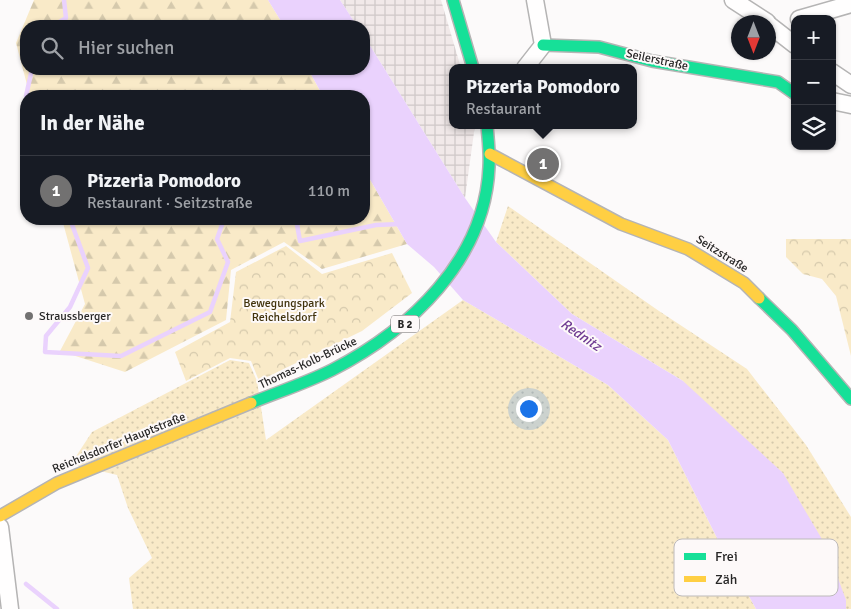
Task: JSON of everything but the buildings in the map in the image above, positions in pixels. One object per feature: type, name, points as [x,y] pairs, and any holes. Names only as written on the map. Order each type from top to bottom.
[{"type":"main road","points":[[453,0],[472,64]]},
{"type":"main road","name":"Seilerstraße","points":[[544,45],[599,47],[652,61],[778,82],[791,91]]},
{"type":"main road","name":"B 2","points":[[488,129],[490,154]]},
{"type":"main road","name":"Thomas-Kolb-Brücke","points":[[252,404],[331,370],[367,350],[396,331],[429,302],[452,272],[473,235],[484,200],[490,154]]},
{"type":"main road","name":"Seitzstraße","points":[[490,154],[621,224],[688,249],[744,284],[792,330],[851,399]]},
{"type":"main road","name":"Reichelsdorfer Hauptstraße","points":[[0,516],[57,483],[252,404]]},
{"type":"street","points":[[527,64],[544,45],[535,0]]},
{"type":"street","points":[[733,0],[755,15]]},
{"type":"street","points":[[812,15],[851,4]]},
{"type":"street","points":[[776,24],[791,21]]},
{"type":"street","points":[[776,30],[791,42]]},
{"type":"street","points":[[836,75],[851,85]]},
{"type":"street","points":[[836,102],[851,105]]},
{"type":"street","points":[[0,527],[10,609]]},
{"type":"shaded area","points":[[340,0],[441,0],[460,64],[449,64],[449,129],[474,129],[465,198],[370,46],[370,20],[353,20]]},
{"type":"green space","points":[[34,0],[268,0],[280,20],[26,20]]},
{"type":"green space","points":[[20,33],[20,58],[16,43]]},
{"type":"green space","points":[[24,75],[311,75],[320,90],[28,90]]},
{"type":"green space","points":[[370,179],[407,244],[322,269],[284,242],[231,270],[226,320],[125,372],[60,351],[85,304],[64,225],[370,225]]},
{"type":"green space","points":[[508,206],[659,311],[747,369],[806,445],[851,517],[851,609],[846,609],[846,600],[838,589],[838,539],[801,539],[683,381],[572,314],[496,242]]},
{"type":"green space","points":[[786,239],[851,239],[851,356],[836,296],[822,279],[803,274],[786,257]]},
{"type":"green space","name":"Bewegungspark Reichelsdorf","points":[[286,246],[322,274],[392,253],[412,293],[362,331],[259,381],[251,361],[230,358],[186,381],[175,352],[230,322],[236,272]]},
{"type":"green space","points":[[463,300],[608,385],[668,440],[718,539],[674,539],[674,596],[749,596],[756,609],[133,609],[129,578],[152,558],[128,508],[117,475],[71,464],[92,432],[230,360],[249,363],[257,381],[266,440]]},
{"type":"water","points":[[268,0],[340,0],[353,20],[280,20]]},
{"type":"water","name":"Rednitz","points":[[370,46],[465,198],[496,242],[572,314],[683,381],[783,473],[822,539],[718,539],[668,440],[608,385],[463,300],[434,267],[407,244],[370,179],[370,90],[320,90],[311,75],[370,75]]},
{"type":"water","points":[[838,578],[846,600],[846,609],[756,609],[749,596],[838,596]]},
{"type":"waterway","points":[[63,20],[66,18],[64,0]]},
{"type":"waterway","points":[[27,90],[31,75]]},
{"type":"waterway","points":[[297,225],[300,241],[376,225],[401,224]]},
{"type":"waterway","points":[[72,225],[88,268],[70,307],[46,336],[45,352],[121,356],[210,312],[228,262],[217,239],[222,225]]},
{"type":"waterway","points":[[26,584],[57,609]]},
{"type":"traffic: fast","points":[[453,0],[472,64]]},
{"type":"traffic: fast","points":[[543,45],[599,47],[652,61],[778,82],[791,91]]},
{"type":"traffic: fast","points":[[251,403],[322,375],[361,354],[415,313],[438,288],[458,262],[474,232],[484,201],[489,167],[487,129]]},
{"type":"traffic: fast","points":[[759,298],[792,330],[851,399]]},
{"type":"traffic: slow","points":[[490,154],[621,224],[688,249],[744,283],[759,298]]},
{"type":"traffic: slow","points":[[0,516],[57,483],[251,403]]},
{"type":"place","name":"Pizzeria Pomodoro","points":[[543,164]]},
{"type":"place","name":"Straussberger","points":[[29,316]]}]
